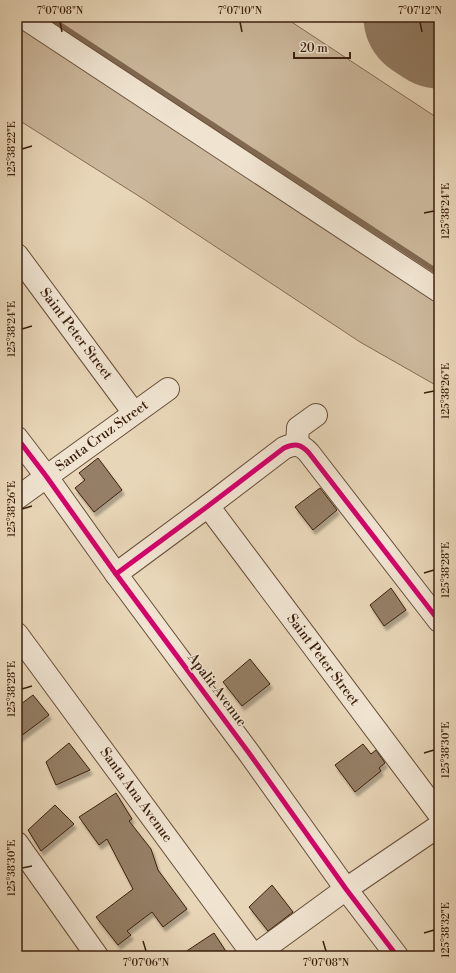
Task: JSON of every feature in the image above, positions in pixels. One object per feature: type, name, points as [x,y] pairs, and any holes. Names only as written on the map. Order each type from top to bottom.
[{"type":"street","points":[[23,17],[439,291]]},
{"type":"street","name":"Saint Peter Street","points":[[17,255],[134,413]]},
{"type":"street","name":"Santa Cruz Street","points":[[17,498],[168,389]]},
{"type":"street","points":[[297,444],[298,428],[316,415]]},
{"type":"street","name":"Apalit Avenue","points":[[17,438],[249,753],[346,889],[397,956]]},
{"type":"street","points":[[116,574],[284,448],[297,444],[303,446],[309,453],[439,621]]},
{"type":"street","name":"Saint Peter Street","points":[[208,506],[439,814]]},
{"type":"street","name":"Santa Ana Avenue","points":[[17,634],[254,956]]},
{"type":"street","points":[[254,956],[346,889],[439,826]]},
{"type":"street","points":[[17,843],[97,956]]},
{"type":"shaded area","points":[[38,17],[284,17],[439,119],[439,279]]},
{"type":"shaded area","points":[[17,26],[439,303],[439,387],[360,342],[145,200],[17,119]]},
{"type":"building","points":[[98,458],[122,490],[94,512],[75,488],[85,480],[79,473]]},
{"type":"building","points":[[320,488],[337,510],[313,530],[295,507]]},
{"type":"building","points":[[391,588],[406,610],[384,626],[370,605]]},
{"type":"building","points":[[250,659],[270,684],[242,706],[223,682]]},
{"type":"building","points":[[33,695],[49,715],[17,739],[17,707]]},
{"type":"building","points":[[69,743],[90,770],[56,785],[46,762]]},
{"type":"building","points":[[363,744],[371,754],[376,750],[385,763],[379,768],[381,771],[355,792],[335,765]]},
{"type":"building","points":[[116,793],[132,819],[129,821],[151,849],[158,870],[187,909],[163,927],[152,912],[127,931],[131,935],[118,945],[96,917],[133,889],[107,839],[99,845],[79,817]]},
{"type":"building","points":[[55,805],[74,824],[41,851],[28,830]]},
{"type":"building","points":[[272,885],[293,912],[268,931],[249,907]]},
{"type":"building","points":[[214,933],[229,956],[179,956]]},
{"type":"waterway","points":[[48,17],[439,273]]},
{"type":"runway","points":[[427,17],[439,25]]},
{"type":"cycle path","points":[[17,438],[249,753],[346,889],[397,956]]},
{"type":"cycle path","points":[[116,574],[284,448],[291,445],[298,445],[309,453],[439,621]]}]
